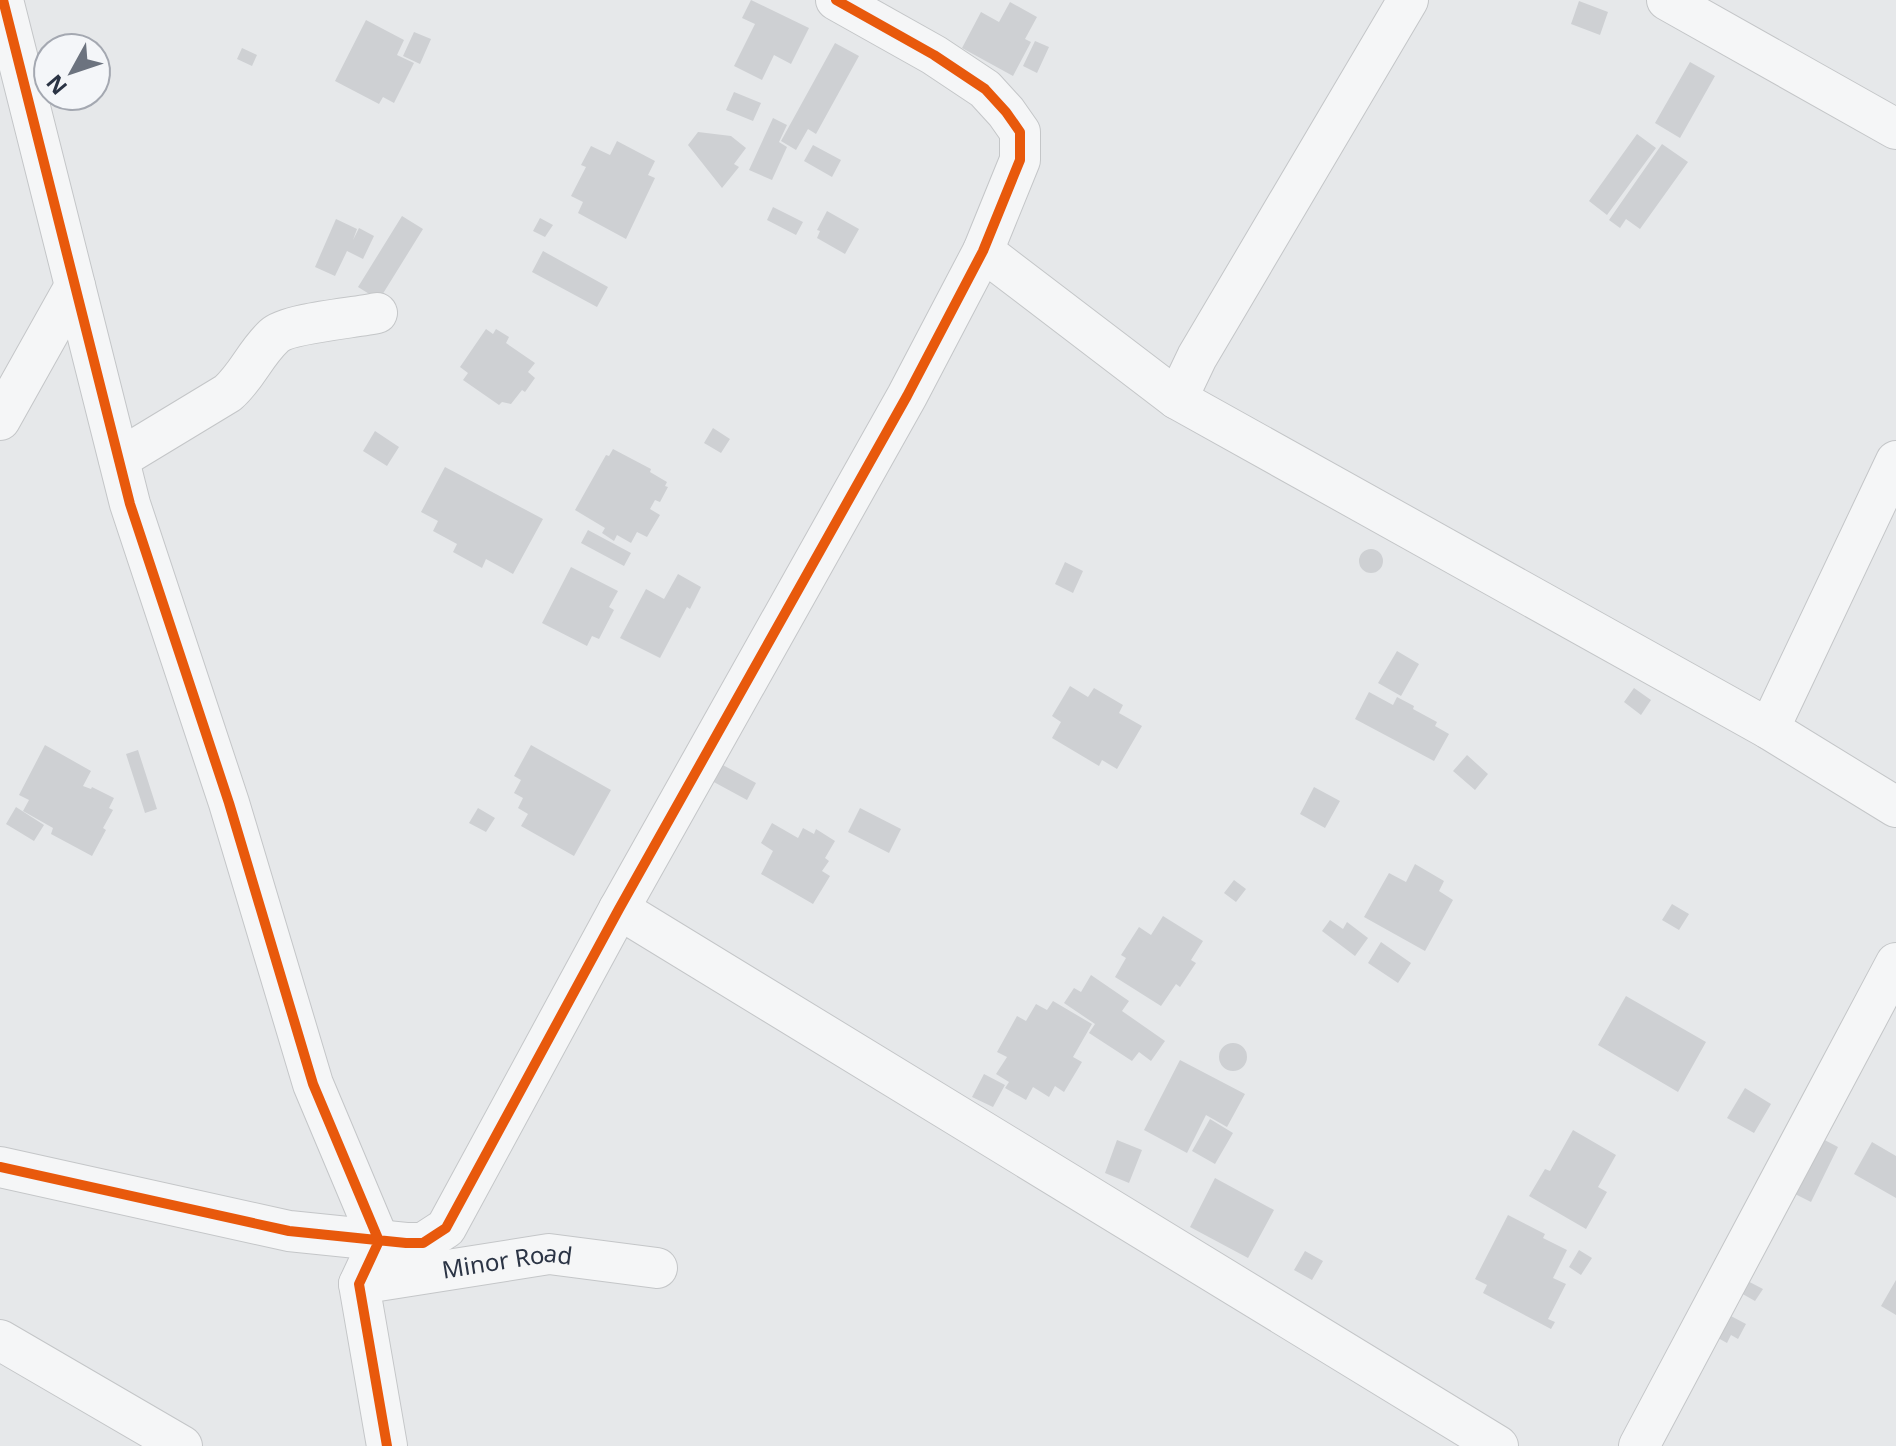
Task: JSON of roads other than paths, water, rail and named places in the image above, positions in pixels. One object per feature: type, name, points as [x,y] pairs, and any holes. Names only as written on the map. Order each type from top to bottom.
[{"type":"street","points":[[3,0],[135,519],[229,803],[313,1084],[379,1241],[359,1284],[387,1446]]},
{"type":"street","points":[[0,1167],[289,1231],[423,1243],[446,1228],[619,909],[907,396],[983,251],[1020,160],[1020,132],[985,89],[934,55],[836,0]]},
{"type":"street","points":[[1177,399],[1197,357],[1408,0]]},
{"type":"street","points":[[1667,0],[1896,129]]},
{"type":"street","points":[[983,251],[1177,399],[1769,729],[1896,807]]},
{"type":"street","points":[[0,420],[75,286]]},
{"type":"street","points":[[119,459],[228,393],[244,379],[253,359],[278,333],[377,313]]},
{"type":"street","points":[[1769,729],[1896,461]]},
{"type":"street","points":[[619,909],[1498,1446]]},
{"type":"street","points":[[1639,1446],[1896,963]]},
{"type":"street","name":"Minor Road","points":[[359,1284],[549,1254],[657,1268]]},
{"type":"street","points":[[0,1340],[182,1446]]}]
